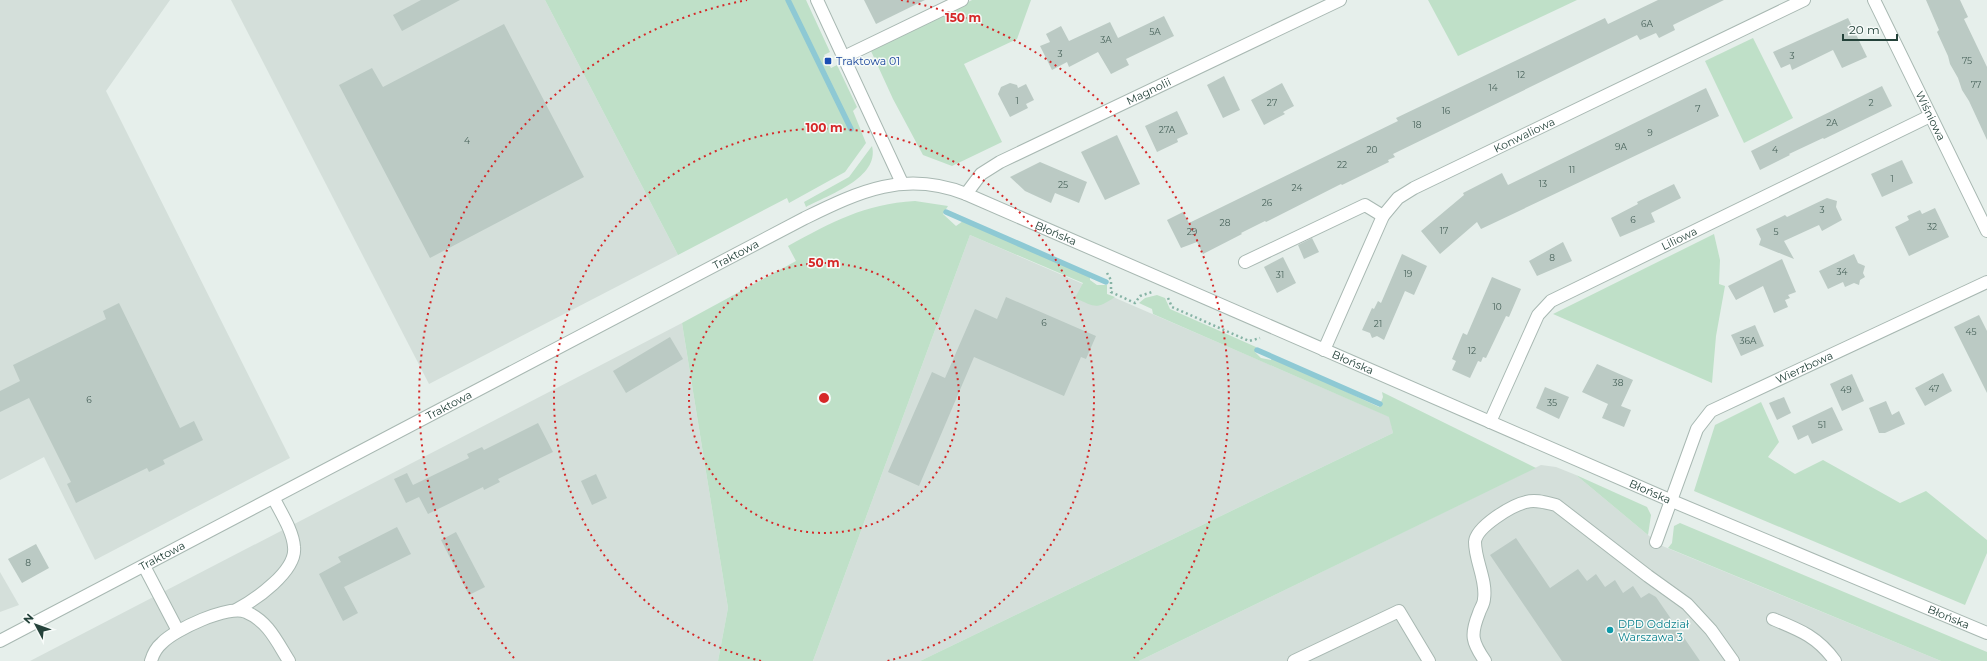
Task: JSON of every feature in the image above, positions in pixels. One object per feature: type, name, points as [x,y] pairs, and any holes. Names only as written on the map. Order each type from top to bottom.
[{"type":"street","points":[[817,0],[902,183]]},
{"type":"street","points":[[844,57],[962,0]]},
{"type":"street","name":"Magnolii","points":[[966,194],[981,174],[1000,162],[1340,0]]},
{"type":"street","name":"Konwaliowa","points":[[1324,350],[1383,216],[1398,198],[1414,188],[1804,0]]},
{"type":"street","name":"Wiśniowa","points":[[1874,0],[1987,231]]},
{"type":"street","name":"Liliowa","points":[[1490,422],[1538,316],[1551,301],[1930,116]]},
{"type":"street","name":"Błońska","points":[[902,183],[939,185],[966,194],[1490,422],[1987,632]]},
{"type":"street","name":"Traktowa","points":[[0,641],[274,499],[811,215],[870,189],[902,183]]},
{"type":"street","points":[[1245,262],[1365,205],[1383,216]]},
{"type":"street","name":"Wierzbowa","points":[[1656,542],[1697,429],[1711,411],[1987,282]]},
{"type":"street","points":[[151,661],[154,653],[162,642],[178,631],[199,622],[236,610],[254,600],[280,576],[293,557],[294,548],[292,537],[274,499]]},
{"type":"street","points":[[1485,661],[1473,640],[1473,628],[1484,600],[1484,589],[1475,540],[1480,531],[1492,520],[1512,508],[1527,502],[1542,502],[1556,505],[1687,604],[1707,624],[1733,661]]},
{"type":"street","points":[[144,566],[178,631]]},
{"type":"street","points":[[236,610],[244,611],[260,620],[269,628],[290,661]]},
{"type":"street","points":[[1294,661],[1399,611],[1429,661]]},
{"type":"street","points":[[1773,619],[1803,631],[1827,649],[1835,661]]},
{"type":"path","points":[[1114,293],[1134,303]]},
{"type":"shaded area","points":[[0,0],[170,0],[106,91],[290,458],[95,560],[44,457],[0,480]]},
{"type":"shaded area","points":[[231,0],[545,0],[678,255],[429,384]]},
{"type":"shaded area","points":[[970,235],[1390,417],[1393,433],[920,661],[813,661]]},
{"type":"shaded area","points":[[682,323],[728,608],[718,661],[30,661]]},
{"type":"shaded area","points":[[1541,465],[1556,467],[1576,475],[1660,545],[1941,661],[1139,661]]},
{"type":"shaded area","points":[[0,572],[19,605],[0,612]]},
{"type":"green space","points":[[545,0],[806,0],[830,52],[824,55],[831,68],[837,65],[857,107],[853,111],[866,143],[845,172],[789,203],[787,198],[678,255]]},
{"type":"green space","points":[[972,0],[1031,0],[1017,39],[964,64],[1002,142],[952,166],[923,155],[893,99],[871,51]]},
{"type":"green space","points":[[1428,0],[1577,0],[1458,56]]},
{"type":"green space","points":[[1753,38],[1793,118],[1744,143],[1705,61]]},
{"type":"green space","points":[[872,146],[872,157],[868,167],[860,176],[839,191],[806,207],[804,202],[849,177]]},
{"type":"green space","points":[[915,201],[948,206],[943,214],[956,226],[963,221],[1090,277],[1090,280],[1097,285],[1107,285],[1107,294],[1115,297],[1103,304],[1095,306],[1075,298],[1083,283],[970,235],[813,661],[718,661],[728,608],[682,323],[796,261],[788,246],[819,229],[864,210]]},
{"type":"green space","points":[[1714,234],[1720,260],[1719,284],[1725,286],[1716,336],[1712,383],[1553,314]]},
{"type":"green space","points":[[1157,295],[1165,298],[1170,309],[1256,347],[1255,352],[1261,358],[1271,360],[1272,357],[1379,407],[1383,397],[1382,392],[1536,468],[1139,661],[920,661],[1393,433],[1389,417],[1153,314],[1152,309],[1139,303],[1145,298]]},
{"type":"green space","points":[[1761,402],[1779,442],[1768,457],[1795,474],[1823,460],[1900,503],[1926,491],[1987,540],[1987,553],[1965,605],[1694,491],[1715,425]]},
{"type":"green space","points":[[1576,475],[1647,507],[1651,515],[1648,535]]},
{"type":"green space","points":[[1680,523],[1987,652],[1987,661],[1941,661],[1668,548],[1672,543],[1674,526]]},
{"type":"building","points":[[421,0],[460,0],[402,31],[393,15]]},
{"type":"building","points":[[864,0],[925,0],[876,24]]},
{"type":"building","points":[[1658,0],[1724,0],[1673,25],[1675,30],[1659,38],[1656,33],[1640,40],[1637,35],[1393,154],[1395,157],[1388,160],[1389,162],[1342,185],[1341,184],[1266,222],[1265,221],[1203,254],[1197,242],[1181,248],[1167,220],[1183,212],[1189,223],[1398,121],[1396,118],[1605,18],[1608,24]]},
{"type":"building","points":[[1926,0],[1960,0],[1968,17],[1964,19],[1987,67],[1987,140],[1950,64],[1937,32],[1939,30]]},
{"type":"building","points":[[1164,16],[1174,36],[1126,59],[1129,65],[1111,74],[1098,52],[1069,67],[1067,62],[1052,70],[1040,46],[1050,42],[1046,34],[1061,26],[1069,41],[1110,22],[1118,38]]},
{"type":"building","points":[[1848,18],[1867,57],[1842,68],[1833,50],[1792,70],[1790,64],[1781,68],[1773,52]]},
{"type":"building","points":[[504,24],[584,177],[430,258],[339,85],[372,68],[383,87]]},
{"type":"building","points":[[1224,76],[1240,110],[1223,118],[1207,85]]},
{"type":"building","points":[[1010,83],[1017,85],[1018,88],[1026,84],[1034,100],[1026,104],[1028,108],[1010,117],[998,94],[1001,87]]},
{"type":"building","points":[[1282,83],[1294,106],[1283,112],[1285,114],[1264,125],[1251,100]]},
{"type":"building","points":[[1882,86],[1892,106],[1789,154],[1790,155],[1760,170],[1751,151]]},
{"type":"building","points":[[1706,88],[1719,116],[1481,229],[1477,222],[1440,254],[1421,231],[1464,195],[1463,193],[1502,173],[1508,185]]},
{"type":"building","points":[[1177,111],[1188,134],[1177,139],[1178,142],[1157,152],[1145,126]]},
{"type":"building","points":[[1117,135],[1140,184],[1105,200],[1081,152]]},
{"type":"building","points":[[1902,160],[1913,183],[1882,197],[1871,174]]},
{"type":"building","points":[[1040,162],[1087,182],[1079,203],[1055,193],[1051,203],[1025,191],[1010,177]]},
{"type":"building","points":[[1674,184],[1681,198],[1651,213],[1655,222],[1620,237],[1611,218],[1638,204],[1637,202]]},
{"type":"building","points":[[1827,198],[1837,201],[1836,207],[1842,220],[1822,231],[1819,225],[1784,241],[1794,259],[1759,245],[1761,239],[1756,229],[1785,215],[1787,217]]},
{"type":"building","points":[[1935,208],[1949,237],[1909,256],[1895,227],[1909,220],[1907,216],[1920,210],[1922,214]]},
{"type":"building","points":[[1312,238],[1319,252],[1304,259],[1298,245]]},
{"type":"building","points":[[1563,242],[1572,261],[1537,276],[1529,261]]},
{"type":"building","points":[[1402,254],[1427,266],[1414,295],[1405,291],[1384,340],[1377,336],[1372,338],[1370,333],[1362,330],[1372,308],[1374,309],[1378,301],[1381,303]]},
{"type":"building","points":[[1854,254],[1858,263],[1865,266],[1863,273],[1865,277],[1860,280],[1859,285],[1854,283],[1845,287],[1843,282],[1828,289],[1819,271]]},
{"type":"building","points":[[1283,257],[1296,283],[1277,293],[1264,267]]},
{"type":"building","points":[[1782,259],[1796,292],[1788,295],[1790,298],[1785,300],[1788,307],[1774,313],[1763,286],[1736,300],[1728,286]]},
{"type":"building","points":[[1492,277],[1521,289],[1509,317],[1506,316],[1486,358],[1483,357],[1481,362],[1478,361],[1470,378],[1452,370],[1456,361],[1452,359],[1463,333],[1467,335]]},
{"type":"building","points":[[1006,297],[1096,336],[1086,359],[1081,357],[1064,396],[974,357],[919,486],[888,472],[932,372],[945,378],[975,309],[997,319]]},
{"type":"building","points":[[119,303],[180,428],[194,421],[203,440],[163,460],[165,464],[149,472],[147,468],[76,503],[67,484],[71,482],[29,398],[0,412],[0,391],[20,381],[13,365],[106,319],[103,311]]},
{"type":"building","points":[[1979,315],[1987,331],[1987,393],[1954,327]]},
{"type":"building","points":[[1755,325],[1764,346],[1741,356],[1731,335]]},
{"type":"building","points":[[670,337],[683,359],[626,393],[613,371]]},
{"type":"building","points":[[1597,364],[1633,380],[1621,406],[1631,410],[1624,427],[1602,418],[1608,404],[1582,392]]},
{"type":"building","points":[[1943,373],[1952,391],[1925,406],[1915,388]]},
{"type":"building","points":[[1852,374],[1864,401],[1842,411],[1830,384]]},
{"type":"building","points":[[1545,387],[1569,397],[1559,419],[1536,408]]},
{"type":"building","points":[[1784,397],[1791,413],[1777,420],[1769,403]]},
{"type":"building","points":[[1886,401],[1892,415],[1899,411],[1905,424],[1885,433],[1879,433],[1869,408]]},
{"type":"building","points":[[1832,407],[1843,430],[1812,444],[1808,435],[1798,440],[1792,426]]},
{"type":"building","points":[[538,423],[553,452],[498,479],[500,482],[484,490],[483,487],[428,514],[419,497],[406,503],[394,479],[407,473],[413,485],[469,458],[467,454],[482,447],[484,450]]},
{"type":"building","points":[[596,474],[607,498],[592,505],[581,481]]},
{"type":"building","points":[[397,527],[411,554],[344,587],[358,613],[343,621],[319,574],[341,562],[338,557]]},
{"type":"building","points":[[456,532],[485,587],[469,595],[441,540]]},
{"type":"building","name":"DPD Oddział Warszawa 3","points":[[1516,538],[1550,588],[1578,569],[1587,581],[1596,574],[1605,587],[1615,580],[1623,593],[1633,586],[1641,598],[1649,593],[1656,597],[1700,661],[1562,661],[1490,555]]},
{"type":"building","points":[[36,544],[49,568],[22,583],[8,559]]},
{"type":"waterway","points":[[788,0],[851,129]]},
{"type":"waterway","points":[[946,212],[1106,282]]},
{"type":"waterway","points":[[1257,350],[1380,404]]},
{"type":"place","name":"Traktowa 01","points":[[828,61]]},
{"type":"place","name":"DPD Oddział Warszawa 3","points":[[1610,630]]}]
